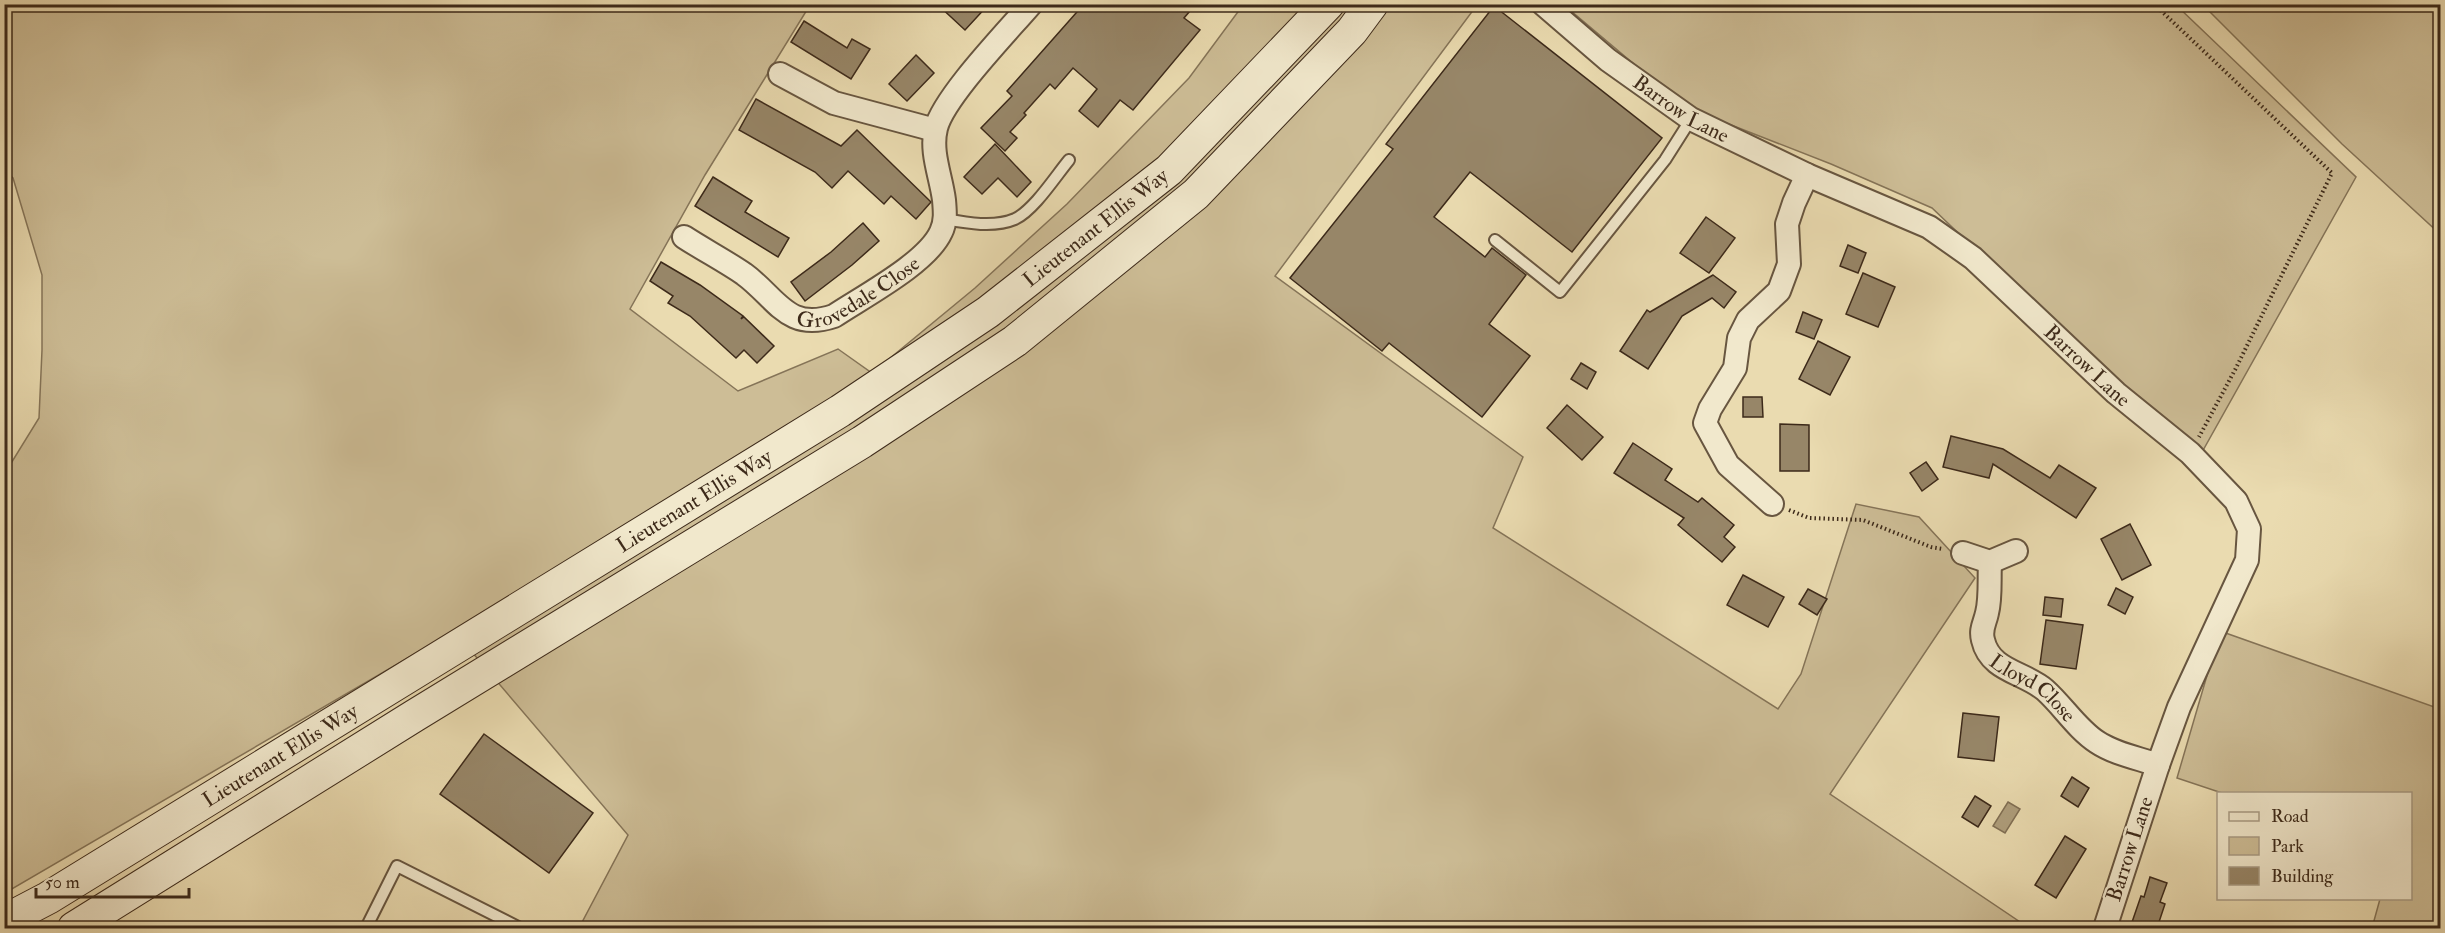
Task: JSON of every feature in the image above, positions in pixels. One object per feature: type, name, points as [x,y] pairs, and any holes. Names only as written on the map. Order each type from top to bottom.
[{"type":"main road","name":"Lieutenant Ellis Way","points":[[4,921],[48,898],[840,411],[988,312],[1169,170],[1328,4]]},
{"type":"main road","name":"Lieutenant Ellis Way","points":[[74,928],[414,716],[862,442],[1015,341],[1196,194],[1352,31],[1372,4]]},
{"type":"street","name":"Grovedale Close","points":[[684,237],[744,275],[787,313],[808,321],[820,321],[834,316],[915,262],[930,250],[937,240],[945,219],[944,198],[936,161],[935,130],[939,118],[955,95],[1031,4]]},
{"type":"street","name":"Barrow Lane","points":[[1543,4],[1608,60],[1691,119],[1807,175],[1929,227],[1973,258],[2116,393],[2190,453],[2236,501],[2249,529],[2247,560],[2179,707],[2105,928]]},
{"type":"street","points":[[780,74],[834,103],[935,130]]},
{"type":"street","points":[[1772,504],[1728,465],[1705,423],[1710,409],[1735,368],[1739,338],[1748,320],[1779,291],[1789,264],[1787,224],[1807,175]]},
{"type":"street","points":[[1963,553],[1990,562],[2016,551]]},
{"type":"street","name":"Lloyd Close","points":[[1990,562],[1987,613],[1982,624],[1983,640],[1997,663],[2007,671],[2023,676],[2043,688],[2095,740],[2109,749],[2158,765]]},
{"type":"lane","points":[[1494,240],[1560,292],[1665,160],[1691,119]]},
{"type":"lane","points":[[945,219],[981,224],[1015,219],[1036,201],[1069,160]]},
{"type":"lane","points":[[366,928],[397,866],[520,928]]},
{"type":"path","points":[[2154,4],[2332,173],[2236,368],[2190,453]]},
{"type":"path","points":[[1772,504],[1809,518],[1863,520],[1930,547],[1963,553]]},
{"type":"green space","points":[[4,5],[810,5],[705,175],[630,309],[738,391],[838,349],[872,373],[975,288],[1067,204],[1189,78],[1243,5],[1477,5],[1275,276],[1523,457],[1493,528],[1778,709],[1801,674],[1856,504],[1919,517],[1975,578],[1830,794],[2029,928],[579,928],[628,835],[454,631],[5,893],[5,473],[39,418],[42,275],[13,178],[5,171]]},
{"type":"green space","points":[[1564,5],[2176,5],[2356,177],[2197,461],[1932,208],[1831,164],[1685,107]]},
{"type":"green space","points":[[2203,5],[2440,5],[2440,234],[2342,144]]},
{"type":"green space","points":[[2220,631],[2440,709],[2440,928],[2372,928],[2380,900],[2412,900],[2412,792],[2219,792],[2177,778]]},
{"type":"shaded area","points":[[2008,802],[2020,809],[2005,833],[1993,826]]},
{"type":"building","points":[[937,4],[989,4],[965,30]]},
{"type":"building","points":[[1084,4],[1196,4],[1184,18],[1200,30],[1133,110],[1120,100],[1098,127],[1079,111],[1097,89],[1073,68],[1055,89],[1050,84],[1024,113],[1026,115],[1010,132],[1017,138],[1005,151],[981,128],[1012,96],[1007,91]]},
{"type":"building","points":[[1494,6],[1662,138],[1572,252],[1470,172],[1434,217],[1485,257],[1492,248],[1526,275],[1489,324],[1530,356],[1482,417],[1389,343],[1382,351],[1290,278],[1393,149],[1386,144]]},
{"type":"building","points":[[804,21],[847,48],[852,39],[870,49],[851,79],[791,42]]},
{"type":"building","points":[[916,55],[934,73],[907,101],[889,84]]},
{"type":"building","points":[[756,99],[841,146],[857,130],[931,202],[916,219],[891,196],[884,204],[848,171],[832,188],[815,172],[739,130]]},
{"type":"building","points":[[995,144],[1031,182],[1017,197],[998,178],[982,194],[964,177]]},
{"type":"building","points":[[713,177],[752,201],[745,212],[789,238],[778,257],[695,206]]},
{"type":"building","points":[[1706,217],[1735,238],[1709,273],[1680,253]]},
{"type":"building","points":[[863,223],[879,241],[805,301],[791,282],[831,252]]},
{"type":"building","points":[[1848,245],[1866,253],[1858,273],[1840,266]]},
{"type":"building","points":[[661,262],[700,285],[743,316],[741,319],[744,317],[774,346],[757,363],[744,350],[736,358],[690,316],[668,303],[673,296],[650,281]]},
{"type":"building","points":[[1863,273],[1895,287],[1878,327],[1846,314]]},
{"type":"building","points":[[1713,275],[1736,292],[1724,308],[1712,298],[1682,316],[1648,369],[1620,351],[1647,310],[1650,312]]},
{"type":"building","points":[[1803,312],[1822,320],[1814,339],[1796,332]]},
{"type":"building","points":[[1818,341],[1850,357],[1830,395],[1799,379]]},
{"type":"building","points":[[1581,363],[1596,372],[1587,389],[1571,379]]},
{"type":"building","points":[[1743,397],[1762,397],[1763,417],[1743,417]]},
{"type":"building","points":[[1567,405],[1603,437],[1582,460],[1547,428]]},
{"type":"building","points":[[1780,424],[1809,425],[1809,471],[1780,471]]},
{"type":"building","points":[[1951,436],[2003,449],[2050,478],[2059,465],[2096,488],[2076,518],[1993,464],[1989,478],[1943,467]]},
{"type":"building","points":[[1633,443],[1672,469],[1665,480],[1698,502],[1702,498],[1734,525],[1724,537],[1735,547],[1722,562],[1678,525],[1684,518],[1614,473]]},
{"type":"building","points":[[1926,462],[1938,479],[1922,491],[1910,473]]},
{"type":"building","points":[[2130,524],[2151,565],[2122,580],[2101,539]]},
{"type":"building","points":[[1743,575],[1784,597],[1768,627],[1727,605]]},
{"type":"building","points":[[2116,588],[2133,597],[2125,614],[2108,605]]},
{"type":"building","points":[[1808,589],[1827,599],[1817,615],[1799,604]]},
{"type":"building","points":[[2045,597],[2063,599],[2061,617],[2043,615]]},
{"type":"building","points":[[2046,620],[2083,625],[2076,669],[2040,664]]},
{"type":"building","points":[[1963,713],[1999,717],[1994,761],[1958,757]]},
{"type":"building","points":[[484,734],[593,813],[549,873],[440,794]]},
{"type":"building","points":[[2072,777],[2089,788],[2078,807],[2061,796]]},
{"type":"building","points":[[1975,796],[1991,806],[1978,827],[1962,817]]},
{"type":"building","points":[[2065,836],[2086,849],[2056,898],[2035,885]]},
{"type":"building","points":[[2150,877],[2167,883],[2160,902],[2165,904],[2157,928],[2130,928],[2141,896],[2144,897]]}]
